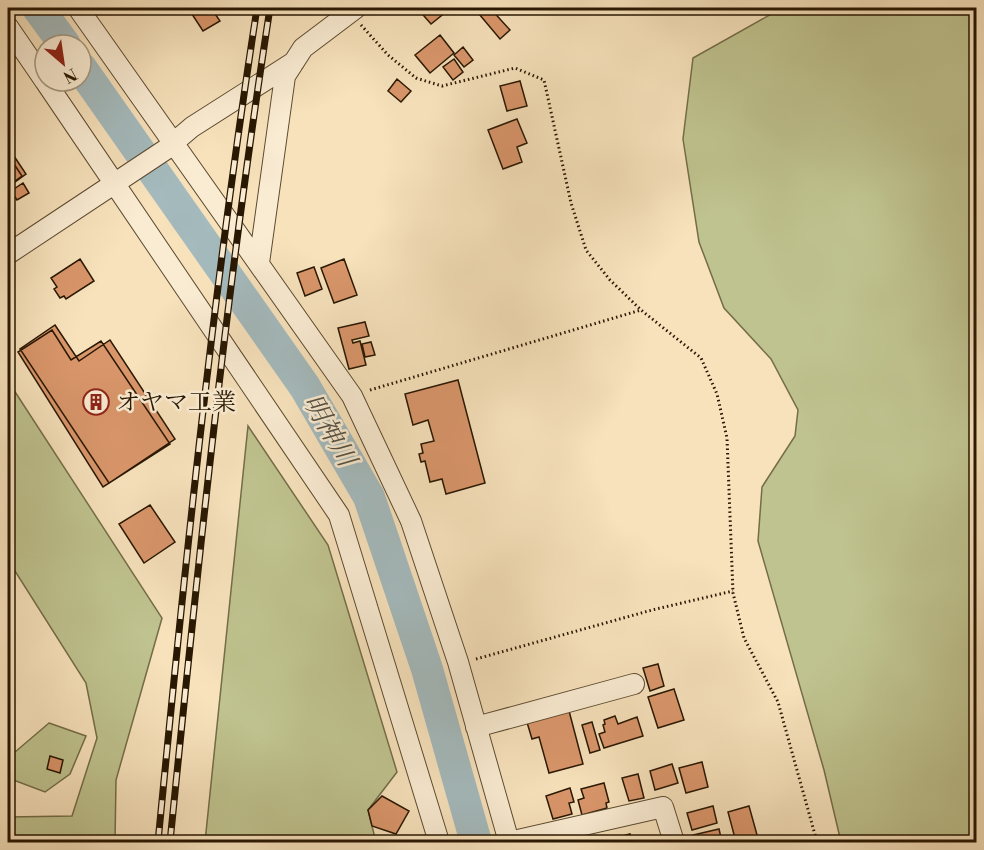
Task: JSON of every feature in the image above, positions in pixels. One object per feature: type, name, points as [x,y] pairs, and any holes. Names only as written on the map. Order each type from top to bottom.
[{"type":"street","points":[[78,8],[170,147],[259,263],[352,396],[411,521],[459,665],[509,842],[663,807],[674,843]]},
{"type":"street","points":[[259,263],[285,76],[303,48],[351,9]]},
{"type":"street","points":[[8,27],[33,63]]},
{"type":"street","points":[[8,254],[170,147],[192,127],[294,62]]},
{"type":"street","points":[[55,93],[123,179],[339,515],[439,843]]},
{"type":"street","points":[[476,727],[634,684]]},
{"type":"path","points":[[351,9],[388,55],[416,78],[442,86],[515,68],[544,80],[571,202],[586,250],[610,280],[641,310],[700,358],[717,394],[727,438],[733,591],[744,638],[778,702],[817,843]]},
{"type":"path","points":[[352,396],[641,310]]},
{"type":"path","points":[[459,665],[652,610],[733,591]]},
{"type":"path","points":[[8,771],[12,769]]},
{"type":"green space","points":[[782,8],[976,8],[976,842],[841,842],[824,770],[758,541],[762,487],[795,436],[798,410],[771,359],[724,308],[699,242],[683,139],[693,58]]},
{"type":"green space","points":[[8,381],[162,618],[116,780],[115,842],[8,842],[8,817],[72,816],[97,738],[86,683],[8,560]]},
{"type":"green space","points":[[248,426],[328,545],[397,772],[368,810],[376,842],[205,842]]},
{"type":"green space","points":[[49,723],[86,736],[70,774],[45,792],[8,778],[8,758]]},
{"type":"building","points":[[188,8],[211,8],[220,21],[203,31]]},
{"type":"building","points":[[417,8],[451,8],[431,24]]},
{"type":"building","points":[[474,8],[490,8],[510,30],[500,39]]},
{"type":"building","points":[[440,35],[454,53],[430,73],[415,55]]},
{"type":"building","points":[[463,47],[473,60],[464,67],[454,55]]},
{"type":"building","points":[[454,59],[463,72],[453,80],[443,67]]},
{"type":"building","points":[[397,79],[411,91],[401,102],[388,91]]},
{"type":"building","points":[[520,81],[527,106],[507,111],[500,86]]},
{"type":"building","points":[[517,119],[527,143],[517,147],[522,162],[503,169],[488,130]]},
{"type":"building","points":[[8,147],[26,174],[8,187]]},
{"type":"building","points":[[8,155],[22,176],[8,186]]},
{"type":"building","points":[[23,183],[29,193],[17,200],[11,191]]},
{"type":"building","points":[[80,259],[94,281],[66,299],[64,296],[60,298],[51,278]]},
{"type":"building","points":[[344,259],[357,295],[334,303],[321,268]]},
{"type":"building","points":[[314,267],[322,289],[305,296],[297,273]]},
{"type":"building","points":[[365,322],[369,336],[352,340],[353,343],[360,341],[366,365],[349,369],[338,328]]},
{"type":"building","name":"オヤマ工業","points":[[55,325],[79,361],[110,340],[175,439],[109,483],[20,349]]},
{"type":"building","name":"オヤマ工業","points":[[52,330],[71,360],[101,341],[170,444],[103,487],[18,352]]},
{"type":"building","points":[[371,342],[375,355],[365,357],[362,344]]},
{"type":"building","points":[[458,380],[485,483],[446,494],[442,479],[430,482],[425,461],[421,462],[419,454],[423,453],[421,444],[434,441],[428,420],[413,425],[405,394]]},
{"type":"building","points":[[150,505],[175,542],[144,563],[119,524]]},
{"type":"building","points":[[658,664],[664,686],[650,691],[643,668]]},
{"type":"building","points":[[674,689],[684,720],[658,728],[648,697]]},
{"type":"building","points":[[568,707],[583,764],[549,773],[539,737],[532,739],[526,719]]},
{"type":"building","points":[[615,716],[618,724],[637,717],[643,736],[604,748],[599,734],[605,732],[604,720]]},
{"type":"building","points":[[592,722],[600,750],[590,753],[582,725]]},
{"type":"building","points":[[50,756],[63,760],[60,773],[47,769]]},
{"type":"building","points":[[702,762],[708,787],[686,793],[679,768]]},
{"type":"building","points":[[672,764],[678,783],[655,790],[650,771]]},
{"type":"building","points":[[638,774],[644,798],[629,801],[622,778]]},
{"type":"building","points":[[604,783],[609,802],[606,803],[607,808],[582,815],[578,800],[584,798],[581,789]]},
{"type":"building","points":[[570,788],[574,802],[569,803],[572,814],[553,819],[546,796]]},
{"type":"building","points":[[382,796],[409,811],[396,834],[372,826],[368,810]]},
{"type":"building","points":[[713,806],[717,823],[692,830],[687,813]]},
{"type":"building","points":[[749,806],[759,842],[736,842],[728,812]]},
{"type":"building","points":[[719,829],[722,842],[695,842],[693,835]]},
{"type":"building","points":[[630,834],[632,842],[608,842],[607,840]]},
{"type":"building","points":[[656,836],[658,842],[635,842],[635,841]]},
{"type":"waterway","name":"明神川","points":[[38,8],[56,33]]},
{"type":"waterway","name":"明神川","points":[[93,85],[305,387],[369,497],[427,669],[476,842]]},
{"type":"railway","points":[[158,842],[201,424],[227,216],[257,8]]},
{"type":"railway","points":[[170,842],[227,320],[270,8]]},
{"type":"place","name":"オヤマ工業","points":[[96,402]]}]
